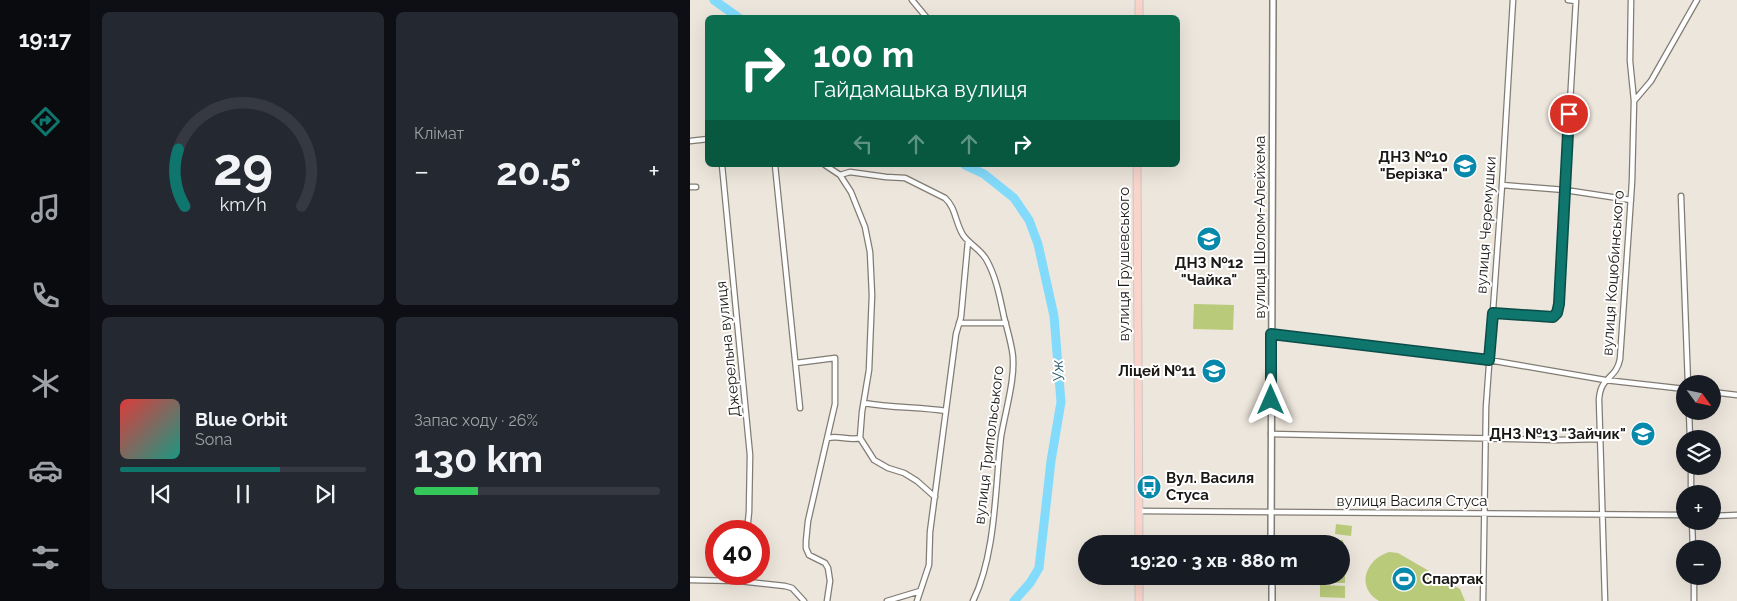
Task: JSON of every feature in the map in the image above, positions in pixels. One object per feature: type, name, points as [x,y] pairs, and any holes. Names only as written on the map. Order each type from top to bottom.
[{"type":"highway","points":[[1139,0],[1139,15]]},
{"type":"highway","name":"вулиця Грушевського","points":[[1138,167],[1139,535]]},
{"type":"highway","points":[[1139,585],[1139,601]]},
{"type":"street","points":[[912,0],[924,15]]},
{"type":"street","name":"вулиця Шолом-Алейхема","points":[[1271,535],[1274,0]]},
{"type":"street","name":"вулиця Черемушки","points":[[1482,601],[1485,514],[1484,438],[1502,185],[1512,0]]},
{"type":"street","points":[[1493,313],[1549,318],[1557,313],[1576,0],[1568,0]]},
{"type":"street","name":"вулиця Коцюбинського","points":[[1605,601],[1600,389],[1605,380],[1616,371],[1620,359],[1631,200],[1634,101],[1630,61],[1631,0]]},
{"type":"street","points":[[1634,101],[1651,81],[1697,0]]},
{"type":"street","points":[[690,141],[705,139]]},
{"type":"street","name":"Джерельна вулиця","points":[[722,167],[750,455],[747,520]]},
{"type":"street","points":[[775,167],[800,408]]},
{"type":"street","points":[[829,167],[840,175],[851,192],[865,227],[870,252],[872,295],[869,370],[860,438],[874,460],[888,468],[904,473],[935,497]]},
{"type":"street","points":[[840,175],[850,172],[911,180],[945,198],[950,203],[955,211],[961,233],[968,241],[961,317],[956,334],[930,532],[929,565],[917,601]]},
{"type":"street","points":[[1502,185],[1565,190],[1631,200]]},
{"type":"street","points":[[1681,196],[1688,375]]},
{"type":"street","name":"вулиця Трипольського","points":[[968,241],[981,252],[988,262],[997,288],[1013,352],[988,557],[973,601]]},
{"type":"street","points":[[959,323],[1006,323]]},
{"type":"street","points":[[1271,334],[1489,360],[1605,380],[1676,389]]},
{"type":"street","points":[[796,363],[835,358],[835,397],[828,438],[808,521],[806,541],[809,555],[825,563],[828,568],[830,581],[827,601]]},
{"type":"street","points":[[1721,393],[1737,395]]},
{"type":"street","points":[[864,403],[879,406],[918,407],[946,411]]},
{"type":"street","points":[[1271,434],[1557,440],[1600,439]]},
{"type":"street","points":[[828,438],[834,436],[852,440],[860,438]]},
{"type":"street","name":"вулиця Василя Стуса","points":[[1139,511],[1676,516]]},
{"type":"street","points":[[1721,516],[1737,515]]},
{"type":"street","points":[[690,580],[705,580]]},
{"type":"street","points":[[770,584],[785,586],[797,593],[804,601]]},
{"type":"street","points":[[1272,585],[1272,601]]},
{"type":"street","points":[[1694,585],[1694,601]]},
{"type":"street","points":[[887,601],[920,591]]},
{"type":"green space","points":[[1194,304],[1234,305],[1233,330],[1193,329]]},
{"type":"green space","points":[[1336,524],[1352,526],[1351,536],[1335,534]]},
{"type":"green space","name":"Спартак","points":[[1389,552],[1398,553],[1460,589],[1465,601],[1379,601],[1367,588],[1366,574],[1374,561]]},
{"type":"green space","points":[[1320,585],[1345,586],[1345,598],[1320,597]]},
{"type":"waterway","name":"Уж","points":[[714,0],[735,15]]},
{"type":"waterway","name":"Уж","points":[[969,167],[984,174],[1014,198],[1029,220],[1038,244],[1054,316],[1061,402],[1051,461],[1039,568],[1030,583],[1014,601]]},
{"type":"place","name":"ДНЗ №10 \"Берізка\"","points":[[1465,166]]},
{"type":"place","name":"ДНЗ №12 \"Чайка\"","points":[[1209,239]]},
{"type":"place","name":"Ліцей №11","points":[[1214,371]]},
{"type":"place","name":"ДНЗ №13 \"Зайчик\"","points":[[1643,434]]},
{"type":"place","name":"Вул. Василя Стуса","points":[[1149,487]]},
{"type":"place","name":"Спартак","points":[[1404,579]]},
{"type":"route","points":[[1271,400],[1271,334],[1489,360],[1493,313],[1553,317],[1557,313],[1559,304],[1569,114]]}]
